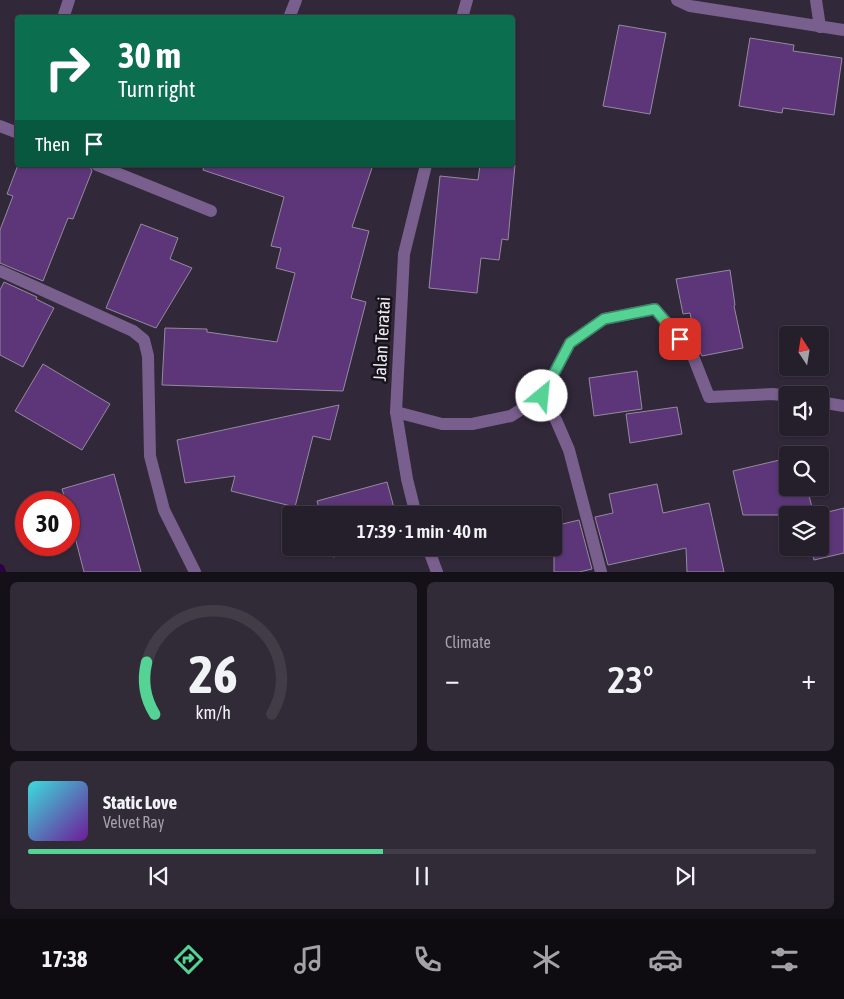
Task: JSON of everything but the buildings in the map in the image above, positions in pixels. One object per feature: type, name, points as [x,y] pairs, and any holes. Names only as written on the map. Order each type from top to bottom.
[{"type":"street","points":[[64,15],[69,0]]},
{"type":"street","points":[[290,15],[296,0]]},
{"type":"street","points":[[463,15],[467,0]]},
{"type":"street","points":[[677,0],[690,6],[844,30]]},
{"type":"street","points":[[816,0],[820,27]]},
{"type":"street","points":[[0,126],[15,132]]},
{"type":"street","points":[[102,167],[211,211]]},
{"type":"street","name":"Jalan Teratai","points":[[414,506],[407,479],[396,412],[404,254],[426,167]]},
{"type":"street","points":[[0,271],[133,331],[144,340],[148,356],[150,456],[164,510],[195,572]]},
{"type":"street","points":[[396,412],[442,424],[472,424],[511,416],[542,396],[570,343],[604,319],[655,309],[690,352],[708,397],[779,395]]},
{"type":"street","points":[[542,396],[570,450],[601,572]]},
{"type":"street","points":[[829,404],[844,406]]},
{"type":"street","points":[[431,556],[438,572]]},
{"type":"route","points":[[542,396],[570,343],[604,319],[655,309],[680,339]]}]
